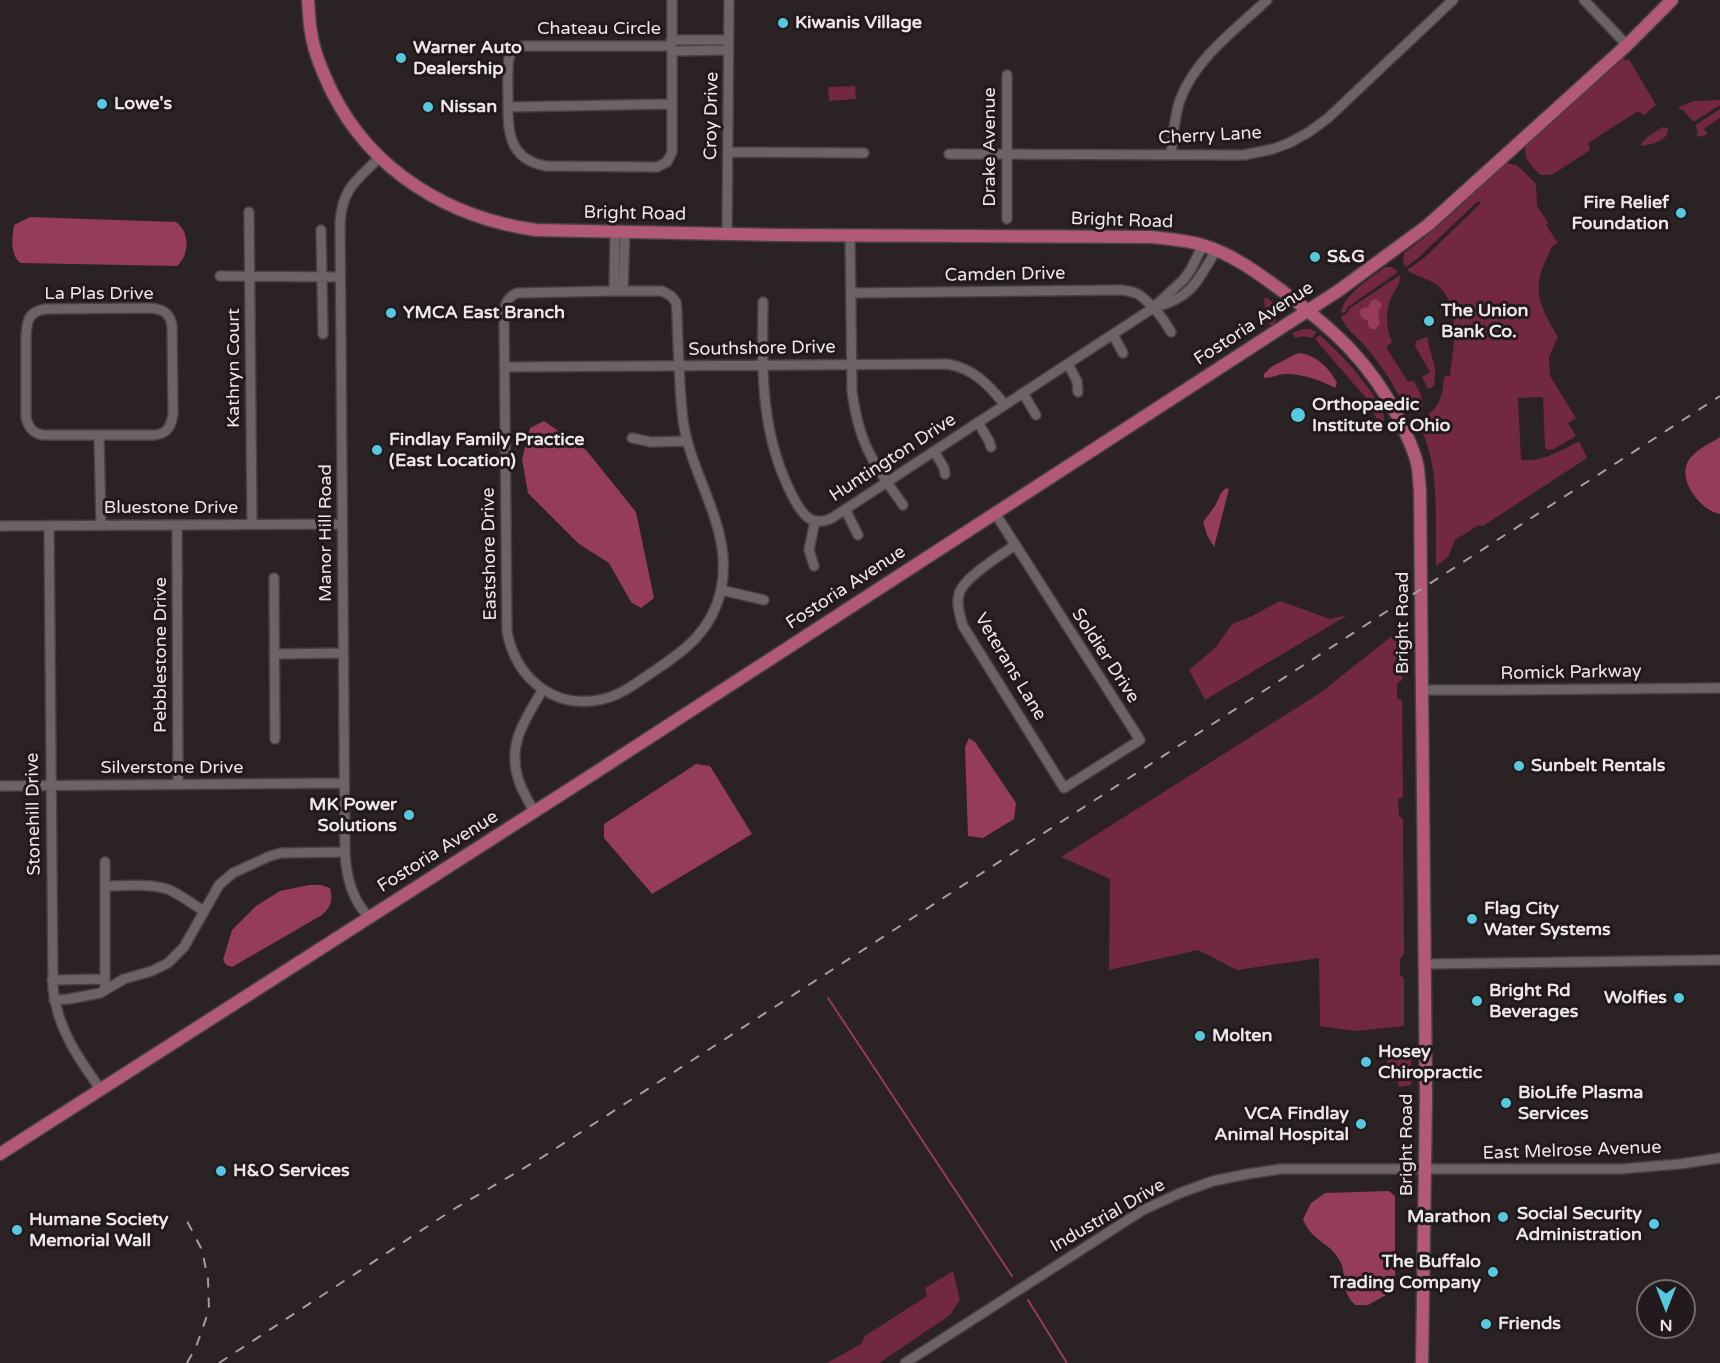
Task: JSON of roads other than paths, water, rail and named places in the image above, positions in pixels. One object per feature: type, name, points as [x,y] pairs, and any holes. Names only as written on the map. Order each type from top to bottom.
[{"type":"main road","name":"Bright Road","points":[[308,0],[311,32],[318,58],[327,82],[355,128],[380,157],[404,179],[450,206],[484,219],[536,230],[1171,239],[1216,250],[1258,273],[1344,341],[1372,373],[1386,395],[1413,450],[1420,491],[1425,1170],[1422,1363]]},
{"type":"main road","name":"Fostoria Avenue","points":[[0,1154],[534,812],[1308,311],[1391,254],[1428,225],[1627,45],[1672,0]]},
{"type":"street","name":"Chateau Circle","points":[[672,0],[672,46],[670,158],[667,162],[657,167],[546,166],[534,164],[524,158],[513,145],[508,128],[509,58],[511,52],[520,46],[672,46]]},
{"type":"street","name":"Croy Drive","points":[[727,233],[729,0]]},
{"type":"street","points":[[1171,155],[1176,113],[1189,80],[1211,52],[1267,0]]},
{"type":"street","name":"Cherry Lane","points":[[949,154],[1227,155],[1256,153],[1278,148],[1299,138],[1328,118],[1453,0]]},
{"type":"street","points":[[1584,0],[1627,45]]},
{"type":"street","points":[[672,46],[729,45]]},
{"type":"street","name":"Drake Avenue","points":[[1006,219],[1007,75]]},
{"type":"street","points":[[508,106],[671,104]]},
{"type":"street","points":[[728,152],[864,153]]},
{"type":"street","name":"Manor Hill Road","points":[[369,917],[359,908],[352,891],[347,874],[345,852],[340,223],[343,200],[352,186],[380,157]]},
{"type":"street","name":"Kathryn Court","points":[[249,212],[252,524]]},
{"type":"street","points":[[321,230],[323,334]]},
{"type":"street","points":[[534,812],[518,778],[514,755],[518,733],[542,691],[563,698],[586,701],[619,694],[682,653],[690,645],[711,617],[721,590],[724,562],[722,540],[687,441],[683,420],[676,305],[674,299],[662,291],[619,291],[620,231]]},
{"type":"street","points":[[850,235],[852,391],[858,426],[872,459],[903,505]]},
{"type":"street","name":"Huntington Drive","points":[[763,302],[765,406],[776,457],[788,489],[799,509],[815,521],[827,520],[1153,308],[1184,279],[1203,245]]},
{"type":"street","name":"Huntington Drive","points":[[1153,308],[1171,303],[1190,291],[1216,250]]},
{"type":"street","points":[[220,276],[340,277]]},
{"type":"street","name":"Camden Drive","points":[[850,293],[1122,290],[1143,296],[1163,318],[1171,332]]},
{"type":"street","name":"Eastshore Drive","points":[[542,691],[519,666],[509,644],[507,632],[504,313],[507,300],[524,292],[619,291]]},
{"type":"street","name":"La Plas Drive","points":[[150,308],[161,310],[169,316],[172,326],[171,425],[164,433],[159,434],[99,436],[44,435],[30,428],[27,418],[26,336],[28,320],[34,312],[45,309],[150,308]]},
{"type":"street","points":[[1113,334],[1123,353]]},
{"type":"street","points":[[1068,364],[1077,381],[1078,392]]},
{"type":"street","name":"Southshore Drive","points":[[505,367],[954,365],[983,380],[1005,405]]},
{"type":"street","points":[[1023,393],[1036,415]]},
{"type":"street","points":[[978,422],[991,447]]},
{"type":"street","points":[[99,436],[101,525]]},
{"type":"street","points":[[632,438],[651,442],[687,441]]},
{"type":"street","points":[[934,451],[945,474]]},
{"type":"street","points":[[845,509],[858,535]]},
{"type":"street","name":"Soldier Drive","points":[[995,513],[1140,740],[1064,788]]},
{"type":"street","points":[[814,566],[809,550],[815,521]]},
{"type":"street","name":"Bluestone Drive","points":[[0,526],[342,524]]},
{"type":"street","name":"Pebblestone Drive","points":[[177,525],[178,784]]},
{"type":"street","name":"Stonehill Drive","points":[[49,526],[52,980],[54,1000],[64,1034],[101,1090]]},
{"type":"street","name":"Veterans Lane","points":[[1015,545],[971,577],[959,591],[959,611],[963,626],[1064,788]]},
{"type":"street","points":[[274,578],[275,739]]},
{"type":"street","points":[[721,590],[764,600]]},
{"type":"street","points":[[274,654],[343,653]]},
{"type":"street","name":"Romick Parkway","points":[[1422,690],[1720,688]]},
{"type":"street","name":"Silverstone Drive","points":[[0,786],[344,783]]},
{"type":"street","points":[[54,1000],[100,993],[118,981],[152,971],[172,960],[184,947],[219,885],[228,876],[270,856],[287,853],[345,852]]},
{"type":"street","points":[[105,862],[105,990]]},
{"type":"street","points":[[105,886],[164,888],[204,912]]},
{"type":"street","points":[[1424,964],[1720,960]]},
{"type":"street","points":[[52,980],[105,979]]},
{"type":"street","name":"East Melrose Avenue","points":[[1425,1170],[1620,1169],[1720,1158]]},
{"type":"street","name":"Industrial Drive","points":[[905,1363],[1123,1222],[1196,1186],[1281,1169],[1425,1170]]},
{"type":"waterway","points":[[828,998],[1012,1276]]},
{"type":"waterway","points":[[1028,1300],[1067,1363]]},
{"type":"railway","points":[[219,1363],[454,1209],[541,1158],[1720,396]]},
{"type":"railway","points":[[187,1221],[202,1250],[208,1279],[209,1310],[196,1347],[187,1363]]},
{"type":"place","name":"Kiwanis Village","points":[[783,23]]},
{"type":"place","name":"Warner Auto Dealership","points":[[401,58]]},
{"type":"place","name":"Lowe's","points":[[102,104]]},
{"type":"place","name":"Nissan","points":[[428,107]]},
{"type":"place","name":"Fire Relief Foundation","points":[[1681,213]]},
{"type":"place","name":"S&G","points":[[1315,257]]},
{"type":"place","name":"YMCA East Branch","points":[[391,313]]},
{"type":"place","name":"The Union Bank Co.","points":[[1429,321]]},
{"type":"place","name":"Orthopaedic Institute of Ohio","points":[[1298,415]]},
{"type":"place","name":"Findlay Family Practice (East Location)","points":[[377,450]]},
{"type":"place","name":"Sunbelt Rentals","points":[[1519,766]]},
{"type":"place","name":"MK Power Solutions","points":[[409,815]]},
{"type":"place","name":"Flag City Water Systems","points":[[1472,919]]},
{"type":"place","name":"Wolfies","points":[[1679,998]]},
{"type":"place","name":"Bright Rd Beverages","points":[[1477,1001]]},
{"type":"place","name":"Molten","points":[[1200,1036]]},
{"type":"place","name":"Hosey Chiropractic","points":[[1366,1062]]},
{"type":"place","name":"BioLife Plasma Services","points":[[1506,1103]]},
{"type":"place","name":"VCA Findlay Animal Hospital","points":[[1361,1124]]},
{"type":"place","name":"H&O Services","points":[[221,1171]]},
{"type":"place","name":"Marathon","points":[[1503,1217]]},
{"type":"place","name":"Social Security Administration","points":[[1654,1224]]},
{"type":"place","name":"Humane Society Memorial Wall","points":[[17,1230]]},
{"type":"place","name":"The Buffalo Trading Company","points":[[1493,1272]]},
{"type":"place","name":"Friends","points":[[1486,1324]]}]
